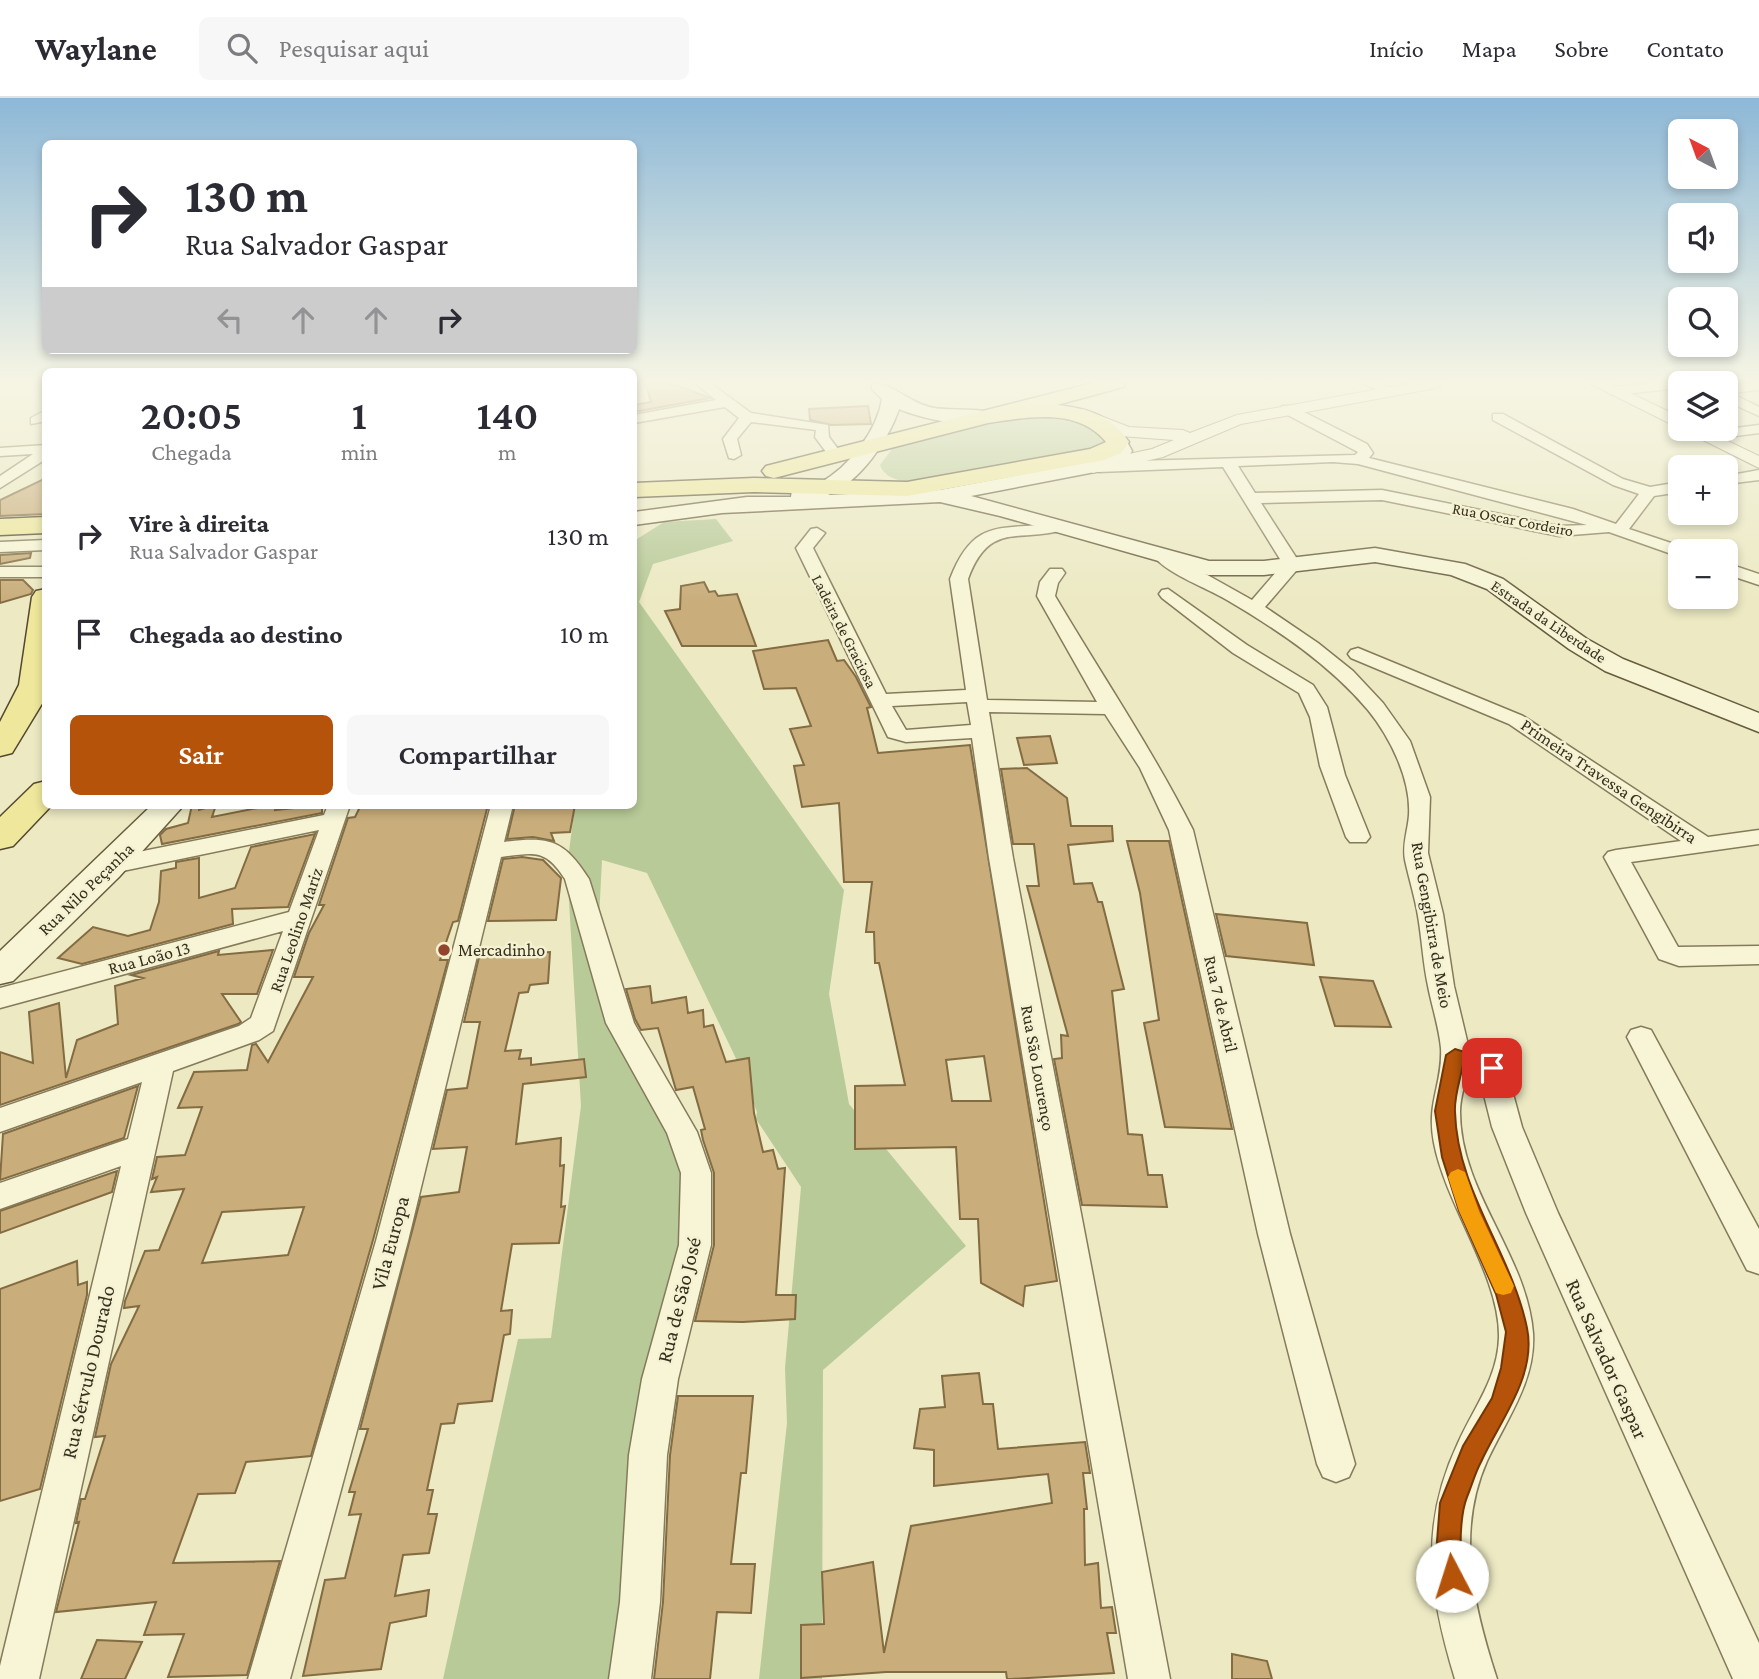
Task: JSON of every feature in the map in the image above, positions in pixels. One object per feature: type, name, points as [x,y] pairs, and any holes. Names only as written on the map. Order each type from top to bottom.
[{"type":"main road","points":[[637,490],[754,475],[837,457]]},
{"type":"main road","points":[[837,494],[862,457]]},
{"type":"main road","points":[[869,457],[868,469],[883,482],[940,496]]},
{"type":"main road","points":[[637,519],[837,494],[907,489],[1086,457]]},
{"type":"main road","points":[[637,490],[754,485],[837,494],[940,496],[1014,491],[1119,457]]},
{"type":"main road","points":[[982,505],[1001,504],[1014,491]]},
{"type":"main road","name":"Rua Gengibirra de Meio","points":[[1014,491],[1023,511],[1051,523]]},
{"type":"main road","name":"Rua Gengibirra de Meio","points":[[940,496],[1051,523],[1164,558]]},
{"type":"main road","points":[[0,527],[42,524]]},
{"type":"main road","name":"Estrada da Liberdade","points":[[1164,558],[1227,570],[1375,555],[1457,569],[1495,584],[1578,644],[1614,664],[1714,703],[1759,724]]},
{"type":"main road","points":[[0,746],[34,710],[42,629]]},
{"type":"main road","name":"Rua Nilo Peçanha","points":[[0,972],[113,865],[165,809]]},
{"type":"street","points":[[0,483],[38,457]]},
{"type":"street","points":[[1093,467],[1127,457]]},
{"type":"street","points":[[1194,457],[1198,462]]},
{"type":"street","points":[[1358,460],[1362,457]]},
{"type":"street","points":[[1569,457],[1607,478],[1649,492],[1668,489]]},
{"type":"street","points":[[1093,467],[1227,461],[1358,460],[1567,512],[1668,548]]},
{"type":"street","points":[[1227,461],[1293,565],[1276,580],[1256,607]]},
{"type":"street","points":[[1738,478],[1759,475]]},
{"type":"street","points":[[1614,529],[1649,492]]},
{"type":"street","name":"Rua Oscar Cordeiro","points":[[1251,498],[1382,495],[1559,531],[1614,529]]},
{"type":"street","name":"Rua São Lourenço","points":[[1051,523],[1043,531],[1001,531],[975,551],[962,568],[959,579],[1000,858],[1149,1679]]},
{"type":"street","name":"Ladeira de Graciosa","points":[[817,533],[804,548],[895,733],[906,736],[978,711]]},
{"type":"street","points":[[0,547],[42,545]]},
{"type":"street","name":"Rua Gengibirra de Meio","points":[[1164,558],[1256,607],[1321,655],[1364,695],[1393,732],[1414,774],[1421,811],[1416,829],[1416,855],[1433,923],[1435,954],[1455,1055],[1445,1111],[1452,1157],[1469,1211],[1507,1294],[1517,1332],[1513,1368],[1502,1403],[1471,1454],[1452,1503],[1448,1554],[1464,1643],[1476,1679]]},
{"type":"street","points":[[0,572],[42,572]]},
{"type":"street","points":[[1738,572],[1759,580]]},
{"type":"street","name":"Rua 7 de Abril","points":[[1056,573],[1049,582],[1046,596],[1111,708],[1151,768],[1181,830],[1274,1234],[1336,1464]]},
{"type":"street","points":[[1168,594],[1240,649],[1306,689],[1326,731],[1330,765],[1358,837]]},
{"type":"street","name":"Primeira Travessa Gengibirra","points":[[1358,654],[1517,720],[1704,845]]},
{"type":"street","points":[[879,700],[978,711],[1111,708]]},
{"type":"street","name":"Vila Europa","points":[[269,1679],[391,1241],[501,809]]},
{"type":"street","points":[[113,865],[336,813]]},
{"type":"street","name":"Rua Leolino Mariz","points":[[160,1065],[249,1034],[263,1024],[336,813]]},
{"type":"street","points":[[1759,837],[1620,855],[1616,861],[1668,953],[1679,957],[1759,956]]},
{"type":"street","name":"Rua de São José","points":[[491,851],[547,847],[558,851],[566,860],[577,878],[620,1023],[682,1132],[696,1173],[698,1205],[695,1245],[660,1379],[648,1455],[640,1602],[630,1679]]},
{"type":"street","name":"Rua Loão 13","points":[[0,998],[299,918]]},
{"type":"street","points":[[1641,1037],[1759,1260]]},
{"type":"street","name":"Rua Salvador Gaspar","points":[[1455,1055],[1492,1068],[1507,1126],[1542,1213],[1754,1679]]},
{"type":"street","points":[[0,1120],[160,1065]]},
{"type":"street","name":"Rua Sérvulo Dourado","points":[[18,1679],[160,1065]]},
{"type":"street","points":[[0,1196],[139,1147]]},
{"type":"green space","points":[[886,457],[1060,457],[916,482],[890,477],[880,465]]},
{"type":"green space","points":[[716,519],[733,541],[653,564],[639,602],[844,890],[829,994],[849,1104],[966,1246],[823,1370],[822,1679],[759,1679],[787,1423],[785,1368],[801,1187],[756,1119],[757,1112],[741,1069],[647,873],[602,860],[598,938],[690,1179],[616,1679],[443,1679],[518,1339],[551,1338],[581,1106],[567,867],[574,809],[637,809],[637,539],[664,522]]},
{"type":"building","points":[[42,480],[42,514],[0,516],[0,500]]},
{"type":"building","points":[[31,553],[30,558],[0,564],[0,555]]},
{"type":"building","points":[[0,580],[23,580],[33,590],[31,594],[0,603]]},
{"type":"building","points":[[704,582],[709,592],[715,591],[718,596],[737,594],[756,646],[682,646],[665,611],[680,609],[681,586]]},
{"type":"building","points":[[828,640],[837,661],[844,660],[871,707],[867,708],[878,753],[970,745],[1057,1281],[1025,1286],[1023,1306],[981,1283],[978,1219],[960,1219],[956,1147],[855,1149],[855,1086],[905,1085],[879,963],[875,963],[874,932],[866,932],[872,882],[844,882],[839,803],[802,807],[794,766],[804,765],[790,729],[811,726],[796,688],[764,689],[753,651]],"holes":[[[984,1056],[991,1101],[952,1101],[946,1060]]]},
{"type":"building","points":[[1050,736],[1057,763],[1024,765],[1017,738]]},
{"type":"building","points":[[1027,768],[1067,798],[1071,826],[1112,826],[1113,841],[1068,845],[1074,884],[1092,883],[1098,902],[1102,902],[1124,989],[1112,991],[1128,1134],[1142,1135],[1148,1175],[1162,1175],[1167,1207],[1082,1205],[1054,1059],[1062,1058],[1061,1035],[1068,1036],[1027,886],[1039,886],[1034,844],[1013,844],[1001,769]]},
{"type":"building","points":[[191,809],[215,809],[212,817],[253,809],[322,809],[322,813],[162,844],[160,835],[166,829],[188,823]]},
{"type":"building","points":[[359,809],[487,809],[458,921],[453,922],[440,960],[448,960],[373,1240],[311,1456],[246,1462],[235,1493],[198,1494],[173,1563],[280,1561],[247,1675],[168,1677],[184,1634],[144,1635],[156,1602],[56,1612],[79,1522],[76,1523],[81,1499],[85,1499],[105,1436],[95,1437],[111,1364],[139,1306],[124,1308],[125,1301],[145,1251],[159,1250],[184,1189],[151,1192],[157,1177],[152,1179],[157,1157],[185,1155],[202,1107],[178,1108],[194,1072],[247,1070],[252,1045],[256,1044],[268,1062],[313,977],[294,977],[309,933],[324,905],[319,905],[348,818],[355,817]],"holes":[[[304,1207],[288,1255],[202,1263],[222,1212]]]},
{"type":"building","points":[[514,809],[574,809],[570,832],[551,833],[554,841],[533,837],[507,839]]},
{"type":"building","points":[[315,834],[288,907],[232,909],[233,924],[82,964],[58,958],[93,927],[128,936],[150,930],[159,902],[161,871],[176,868],[176,862],[199,858],[199,898],[235,888],[251,847]]},
{"type":"building","points":[[1127,841],[1169,841],[1232,1129],[1165,1127],[1144,1023],[1159,1020],[1140,893]]},
{"type":"building","points":[[522,857],[543,860],[561,878],[556,920],[488,921],[503,859]]},
{"type":"building","points":[[1216,914],[1307,923],[1314,965],[1226,956]]},
{"type":"building","points":[[273,950],[257,994],[222,994],[241,1022],[238,1024],[0,1105],[0,1052],[33,1063],[29,1012],[59,1003],[66,1078],[77,1040],[118,1024],[115,986],[143,978],[131,975],[219,951],[218,955]]},
{"type":"building","points":[[550,952],[548,983],[530,985],[528,992],[519,993],[505,1051],[521,1050],[519,1059],[531,1058],[531,1065],[584,1059],[586,1077],[523,1084],[516,1144],[561,1138],[560,1166],[564,1165],[561,1207],[565,1206],[559,1243],[512,1244],[501,1311],[512,1310],[510,1334],[504,1335],[492,1401],[458,1404],[454,1423],[441,1424],[427,1490],[433,1490],[428,1514],[437,1514],[429,1553],[403,1555],[395,1596],[429,1590],[426,1616],[390,1623],[381,1669],[303,1676],[325,1580],[345,1578],[361,1514],[349,1515],[355,1492],[349,1492],[368,1429],[360,1429],[421,1197],[459,1192],[467,1147],[433,1149],[447,1090],[467,1088],[480,1022],[464,1022],[479,957]]},
{"type":"building","points":[[1320,977],[1373,981],[1391,1027],[1335,1026]]},
{"type":"building","points":[[650,986],[652,1003],[686,997],[688,1013],[703,1010],[704,1027],[713,1025],[726,1062],[749,1058],[754,1113],[763,1152],[773,1150],[778,1169],[785,1168],[776,1295],[796,1295],[795,1319],[695,1321],[714,1245],[714,1173],[703,1140],[701,1130],[705,1129],[693,1087],[676,1090],[658,1028],[641,1030],[635,1019],[626,989]]},
{"type":"building","points":[[138,1086],[124,1138],[0,1180],[3,1134]]},
{"type":"building","points":[[117,1171],[112,1192],[0,1233],[0,1211]]},
{"type":"building","points":[[77,1261],[78,1285],[87,1282],[87,1295],[40,1489],[0,1501],[0,1289]]},
{"type":"building","points":[[979,1373],[983,1404],[993,1404],[998,1449],[1085,1442],[1090,1473],[1083,1473],[1087,1509],[1084,1509],[1085,1565],[1098,1563],[1101,1608],[1112,1607],[1116,1633],[1107,1633],[1114,1673],[1007,1679],[1006,1672],[886,1672],[801,1678],[801,1625],[824,1624],[822,1572],[873,1562],[884,1653],[911,1526],[1052,1503],[1048,1474],[934,1486],[934,1450],[914,1448],[920,1409],[945,1407],[942,1376]]},
{"type":"building","points":[[678,1396],[753,1396],[746,1473],[741,1473],[731,1564],[755,1564],[751,1613],[717,1612],[710,1679],[654,1679],[663,1602],[670,1455]]},
{"type":"building","points":[[97,1640],[142,1642],[125,1679],[81,1679]]},
{"type":"building","points":[[1232,1654],[1267,1661],[1272,1679],[1232,1679]]},
{"type":"slow traffic","points":[[1458,1177],[1469,1211],[1503,1286]]},
{"type":"place","name":"Mercadinho","points":[[444,950]]},
{"type":"route","points":[[1452,1576],[1448,1554],[1452,1503],[1471,1454],[1502,1403],[1513,1368],[1517,1332],[1507,1294],[1469,1211],[1452,1157],[1445,1111],[1455,1055],[1492,1068]]}]
